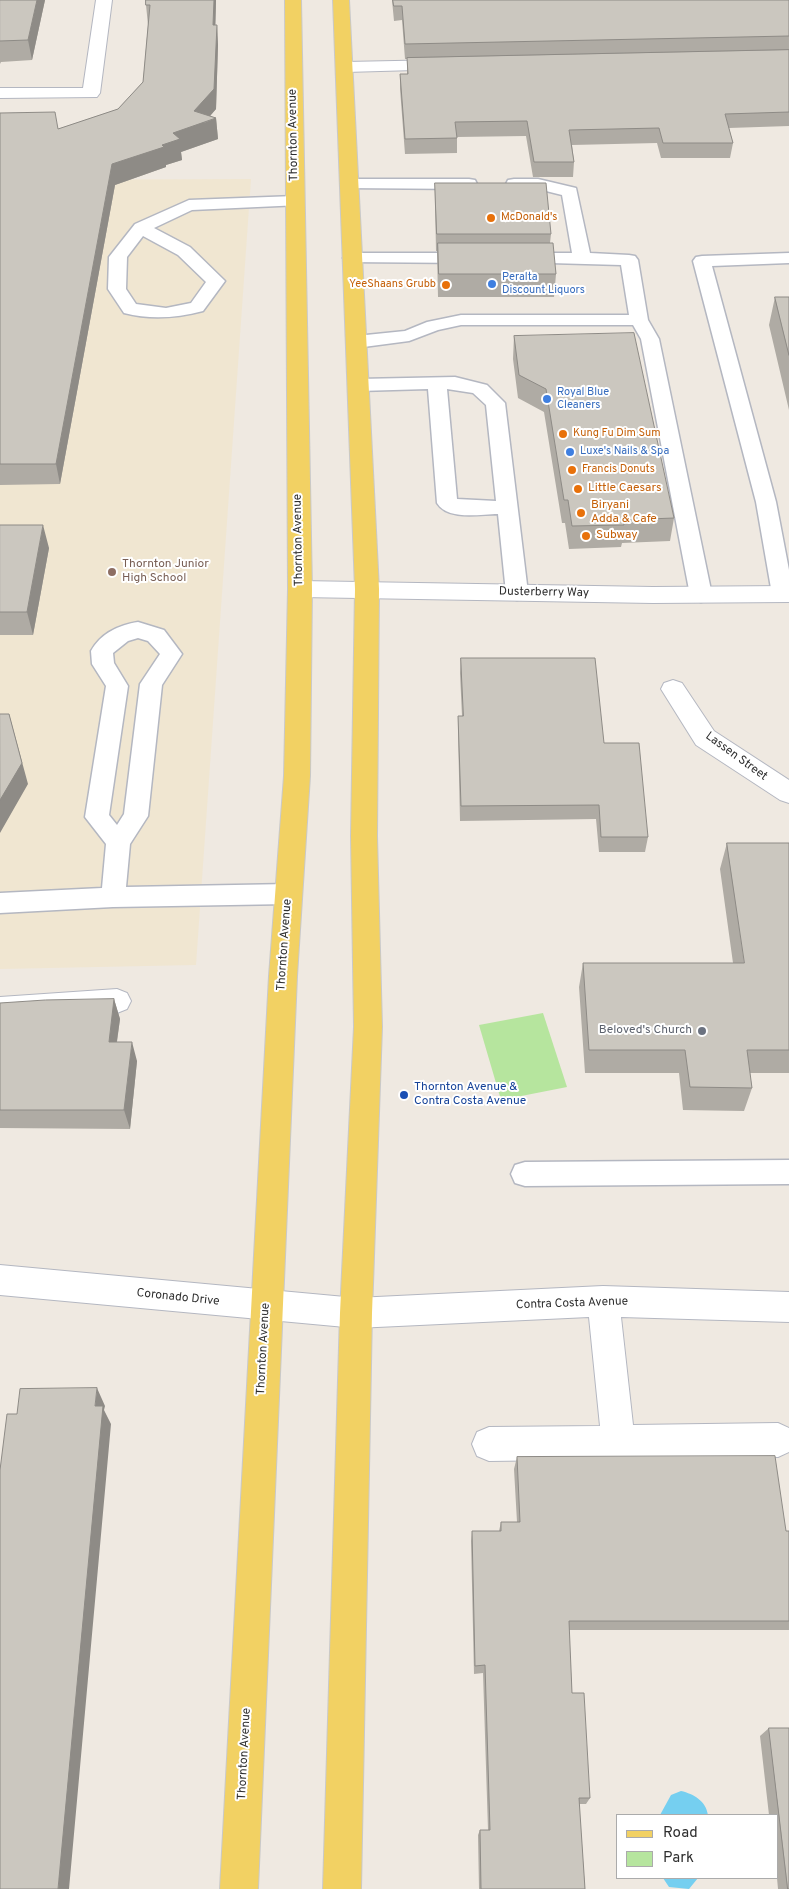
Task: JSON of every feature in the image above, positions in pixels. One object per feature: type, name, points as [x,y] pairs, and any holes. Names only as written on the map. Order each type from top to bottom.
[{"type":"main road","name":"Thornton Avenue","points":[[239,1889],[266,1306],[297,776],[300,589],[293,0]]},
{"type":"main road","points":[[342,0],[367,589],[364,836],[368,1027],[356,1313],[342,1889]]},
{"type":"street","points":[[0,93],[91,93],[104,0]]},
{"type":"street","points":[[346,67],[464,65]]},
{"type":"street","name":"Dusterberry Way","points":[[300,589],[701,595],[786,594]]},
{"type":"street","name":"Lassen Street","points":[[673,689],[705,738],[789,793]]},
{"type":"street","points":[[0,1009],[117,1000]]},
{"type":"street","name":"Coronado Drive","points":[[0,1280],[356,1313]]},
{"type":"street","points":[[603,1301],[618,1442]]},
{"type":"street","name":"Contra Costa Avenue","points":[[356,1313],[603,1301],[789,1307]]},
{"type":"street","points":[[489,1444],[778,1440]]},
{"type":"lane","points":[[350,184],[538,184],[570,192],[582,258]]},
{"type":"lane","points":[[141,228],[184,251],[216,281],[197,307],[166,313],[130,309],[116,289],[118,257],[141,228],[189,205],[295,201]]},
{"type":"lane","points":[[352,258],[482,258]]},
{"type":"lane","points":[[502,258],[629,260],[638,320],[650,339],[701,595]]},
{"type":"lane","points":[[786,594],[780,529],[766,502],[702,261],[789,258]]},
{"type":"lane","points":[[356,342],[409,336],[434,326],[461,320],[638,320]]},
{"type":"lane","points":[[437,383],[447,503],[459,508],[507,507]]},
{"type":"lane","points":[[359,386],[455,383],[480,389],[495,403],[517,593]]},
{"type":"lane","points":[[766,502],[789,502]]},
{"type":"lane","points":[[113,897],[118,842],[136,816],[151,684],[164,668],[171,654],[163,640],[149,631],[130,630],[112,639],[102,651],[103,664],[116,686],[97,817],[118,842]]},
{"type":"lane","points":[[0,903],[113,897],[289,894]]},
{"type":"lane","points":[[525,1174],[789,1172]]},
{"type":"shaded area","name":"Thornton Junior High School","points":[[251,179],[196,965],[0,969],[0,180]]},
{"type":"green space","points":[[543,1013],[567,1087],[501,1100],[479,1025]]},
{"type":"water","points":[[681,1791],[690,1794],[702,1802],[708,1814],[661,1814],[671,1795]]},
{"type":"water","points":[[664,1879],[697,1879],[689,1889],[669,1887]]},
{"type":"building","points":[[0,0],[37,0],[28,40],[0,41]]},
{"type":"building","points":[[146,0],[214,0],[213,25],[217,25],[214,89],[194,111],[216,118],[173,133],[180,139],[162,145],[164,147],[112,164],[56,464],[0,464],[0,113],[55,112],[58,129],[118,109],[143,82],[150,5],[146,5]]},
{"type":"building","points":[[393,0],[789,0],[789,36],[405,44],[402,6],[394,6]]},
{"type":"building","points":[[789,50],[789,112],[725,114],[733,143],[663,143],[659,128],[569,130],[574,162],[534,162],[527,121],[455,122],[457,138],[405,139],[400,74],[408,74],[407,58]]},
{"type":"building","points":[[435,183],[546,183],[551,234],[437,234]]},
{"type":"building","points":[[438,243],[553,243],[556,274],[439,274]]},
{"type":"building","points":[[775,297],[789,297],[789,355]]},
{"type":"building","points":[[634,333],[674,518],[623,520],[624,525],[572,526],[568,500],[564,500],[546,389],[519,375],[514,336]]},
{"type":"building","points":[[0,525],[43,525],[27,612],[0,612]]},
{"type":"building","points":[[461,658],[595,658],[604,743],[639,743],[648,837],[601,837],[599,805],[461,806],[458,716],[463,716]]},
{"type":"building","points":[[0,714],[9,714],[22,763],[0,800]]},
{"type":"building","points":[[727,843],[789,843],[789,1050],[747,1050],[752,1088],[690,1087],[685,1050],[589,1050],[583,963],[744,963]]},
{"type":"building","points":[[114,999],[109,1042],[132,1042],[124,1110],[0,1110],[0,1003]]},
{"type":"building","points":[[97,1388],[95,1406],[103,1406],[58,1889],[0,1889],[0,1470],[7,1414],[17,1414],[20,1389]]},
{"type":"building","points":[[775,1456],[786,1531],[789,1531],[789,1621],[569,1621],[572,1693],[584,1693],[590,1798],[579,1798],[585,1889],[481,1889],[480,1830],[490,1830],[485,1665],[475,1666],[472,1531],[501,1531],[501,1522],[520,1522],[517,1457]]},
{"type":"building","points":[[769,1728],[789,1728],[789,1889],[788,1889]]},
{"type":"place","name":"McDonald's","points":[[491,218]]},
{"type":"place","name":"Peralta Discount Liquors","points":[[492,284]]},
{"type":"place","name":"YeeShaans Grubb","points":[[446,285]]},
{"type":"place","name":"Royal Blue Cleaners","points":[[547,399]]},
{"type":"place","name":"Kung Fu Dim Sum","points":[[563,434]]},
{"type":"place","name":"Luxe's Nails & Spa","points":[[570,452]]},
{"type":"place","name":"Francis Donuts","points":[[572,470]]},
{"type":"place","name":"Little Caesars","points":[[578,489]]},
{"type":"place","name":"Biryani Adda & Cafe","points":[[581,513]]},
{"type":"place","name":"Subway","points":[[586,536]]},
{"type":"place","name":"Thornton Junior High School","points":[[112,572]]},
{"type":"place","name":"Beloved's Church","points":[[702,1031]]},
{"type":"place","name":"Thornton Avenue & Contra Costa Avenue","points":[[404,1095]]}]
